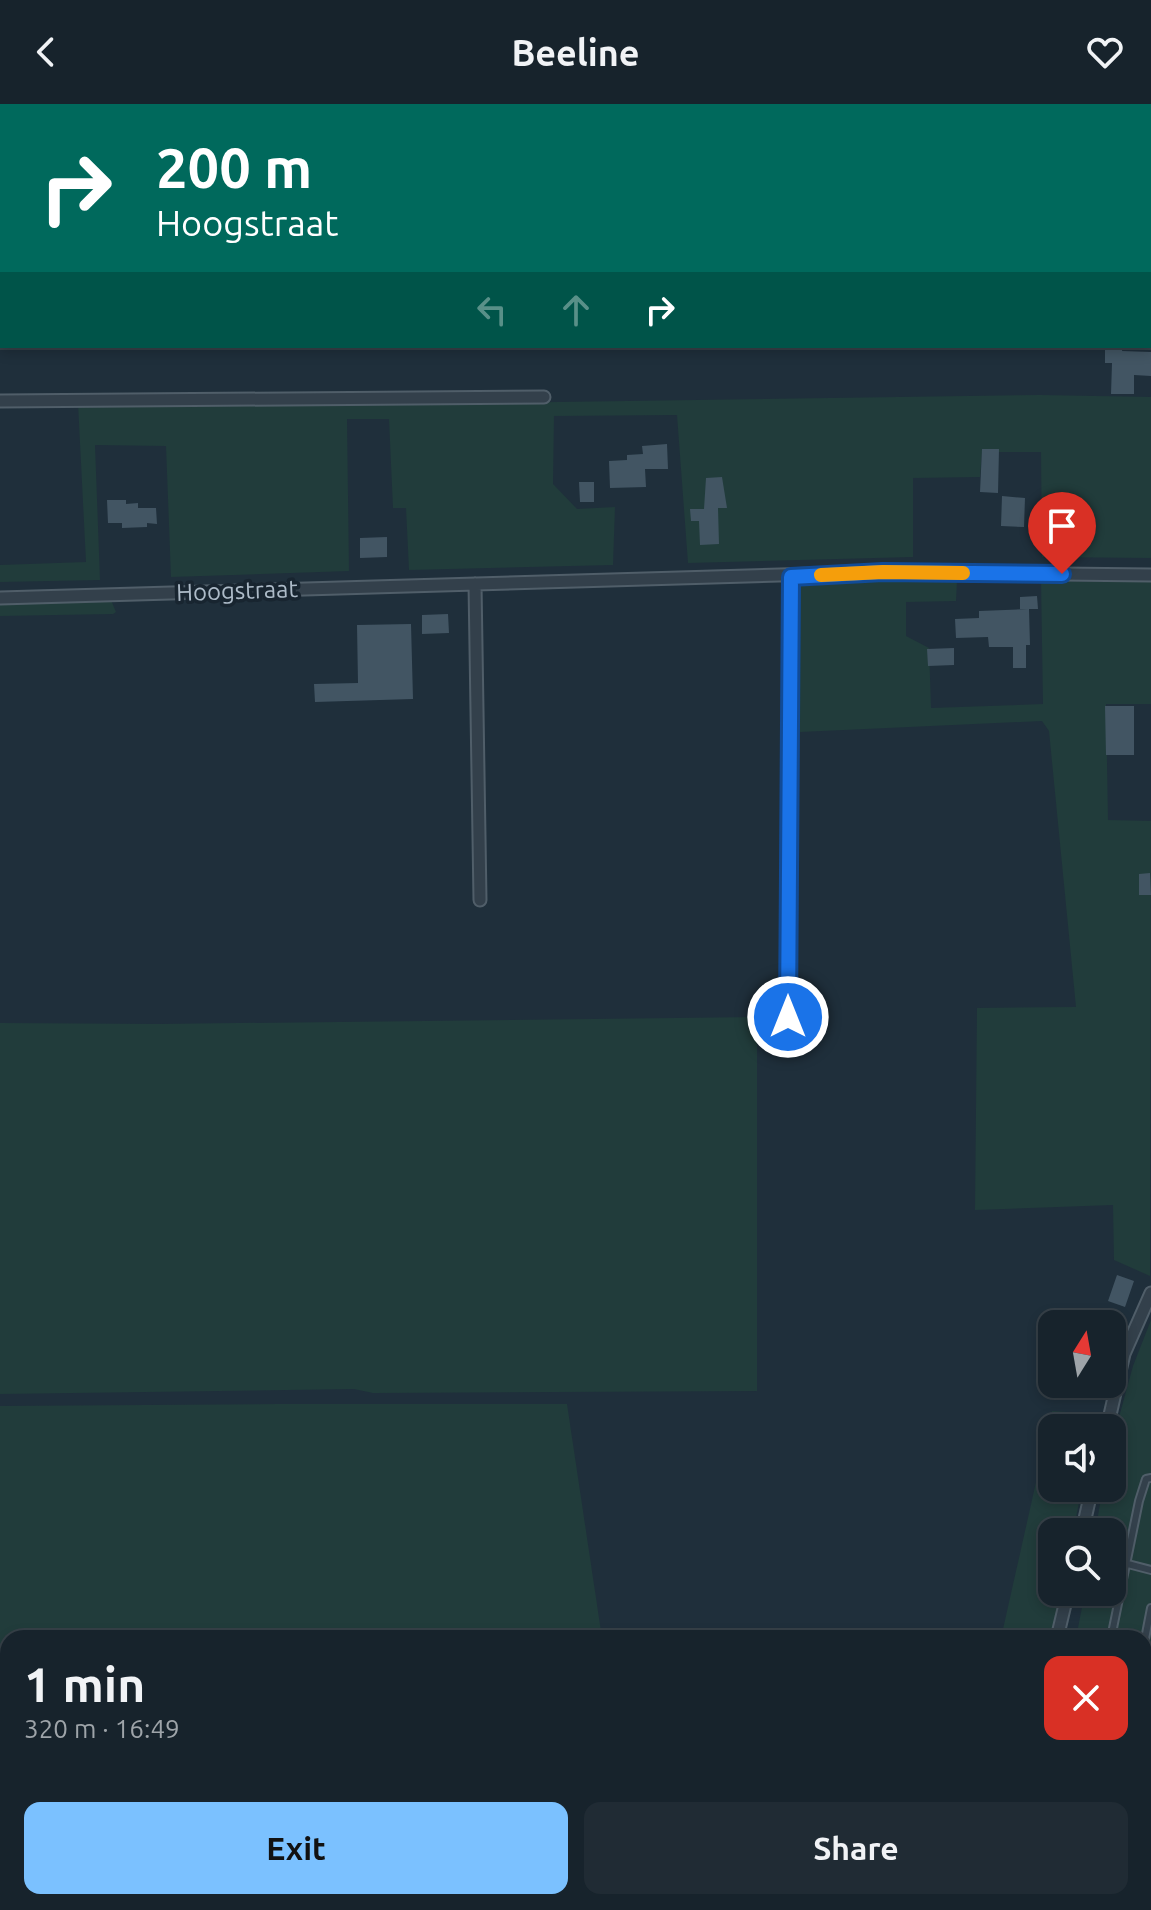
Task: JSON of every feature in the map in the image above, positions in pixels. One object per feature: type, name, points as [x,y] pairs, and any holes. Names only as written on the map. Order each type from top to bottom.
[{"type":"street","points":[[0,401],[544,397]]},
{"type":"street","name":"Hoogstraat","points":[[0,598],[883,572],[1151,575]]},
{"type":"street","points":[[788,1017],[791,577]]},
{"type":"street","points":[[475,584],[480,900]]},
{"type":"street","points":[[1110,1414],[1124,1354],[1151,1293]]},
{"type":"street","points":[[1059,1630],[1065,1606]]},
{"type":"lane","points":[[1126,1555],[1146,1479],[1151,1478]]},
{"type":"lane","points":[[1126,1564],[1151,1570]]},
{"type":"lane","points":[[1112,1630],[1117,1606]]},
{"type":"lane","points":[[1147,1630],[1151,1608]]},
{"type":"green space","points":[[1040,395],[1151,397],[1151,558],[1042,557],[1041,452],[982,452],[980,477],[913,478],[913,557],[688,563],[677,415],[554,416],[553,484],[577,509],[615,507],[613,565],[409,570],[406,508],[393,508],[389,419],[347,419],[349,571],[171,577],[166,446],[95,445],[100,580],[0,582],[0,565],[86,562],[78,403],[488,403]]},
{"type":"green space","points":[[957,581],[956,601],[906,602],[906,636],[929,648],[931,708],[1043,704],[1041,581],[1151,582],[1151,704],[1106,704],[1108,820],[1151,821],[1150,1276],[1114,1260],[1113,1205],[975,1210],[977,1008],[1076,1007],[1049,731],[1042,721],[800,732],[797,583]]},
{"type":"green space","points":[[111,600],[116,612],[113,614],[0,616],[0,603]]},
{"type":"green space","points":[[757,1017],[757,1391],[373,1393],[354,1389],[0,1394],[0,1023]]},
{"type":"green space","points":[[1151,1320],[1151,1630],[1078,1630],[1082,1606],[1126,1606],[1126,1518],[1098,1518],[1100,1502],[1126,1502],[1126,1414],[1120,1414]]},
{"type":"green space","points":[[567,1404],[601,1630],[0,1630],[0,1406]]},
{"type":"green space","points":[[1052,1411],[1098,1414],[1051,1414]]},
{"type":"green space","points":[[1038,1473],[1038,1502],[1079,1502],[1076,1518],[1038,1518],[1038,1606],[1058,1606],[1054,1630],[1003,1630]]},
{"type":"building","points":[[1105,348],[1151,352],[1151,376],[1134,375],[1134,394],[1111,394],[1112,363],[1105,363]]},
{"type":"building","points":[[667,444],[668,469],[645,469],[646,487],[610,488],[609,461],[627,460],[627,455],[643,454],[642,446]]},
{"type":"building","points":[[982,449],[999,449],[998,493],[980,492]]},
{"type":"building","points":[[722,477],[727,508],[718,508],[719,544],[700,545],[699,521],[691,521],[690,509],[704,509],[706,478]]},
{"type":"building","points":[[579,482],[594,482],[594,502],[580,502]]},
{"type":"building","points":[[1002,496],[1025,498],[1024,527],[1001,526]]},
{"type":"building","points":[[107,500],[126,500],[126,504],[138,503],[138,508],[156,508],[157,524],[122,528],[122,523],[108,523]]},
{"type":"building","points":[[387,537],[387,557],[360,558],[360,538]]},
{"type":"building","points":[[1037,596],[1038,609],[1020,609],[1020,597]]},
{"type":"building","points":[[1029,609],[1030,645],[1026,645],[1026,668],[1013,668],[1013,647],[989,647],[988,637],[956,638],[955,619],[979,618],[979,611]]},
{"type":"building","points":[[448,614],[449,633],[422,634],[422,615]]},
{"type":"building","points":[[411,624],[413,699],[315,702],[314,684],[358,683],[357,625]]},
{"type":"building","points":[[954,648],[954,665],[928,666],[927,649]]},
{"type":"building","points":[[1105,706],[1134,706],[1134,755],[1106,755]]},
{"type":"building","points":[[1150,873],[1151,895],[1139,895],[1139,874]]},
{"type":"building","points":[[1117,1275],[1134,1281],[1125,1307],[1108,1301]]},
{"type":"slow traffic","points":[[821,575],[963,573]]},
{"type":"route","points":[[788,1017],[791,577],[883,572],[1062,574]]}]
